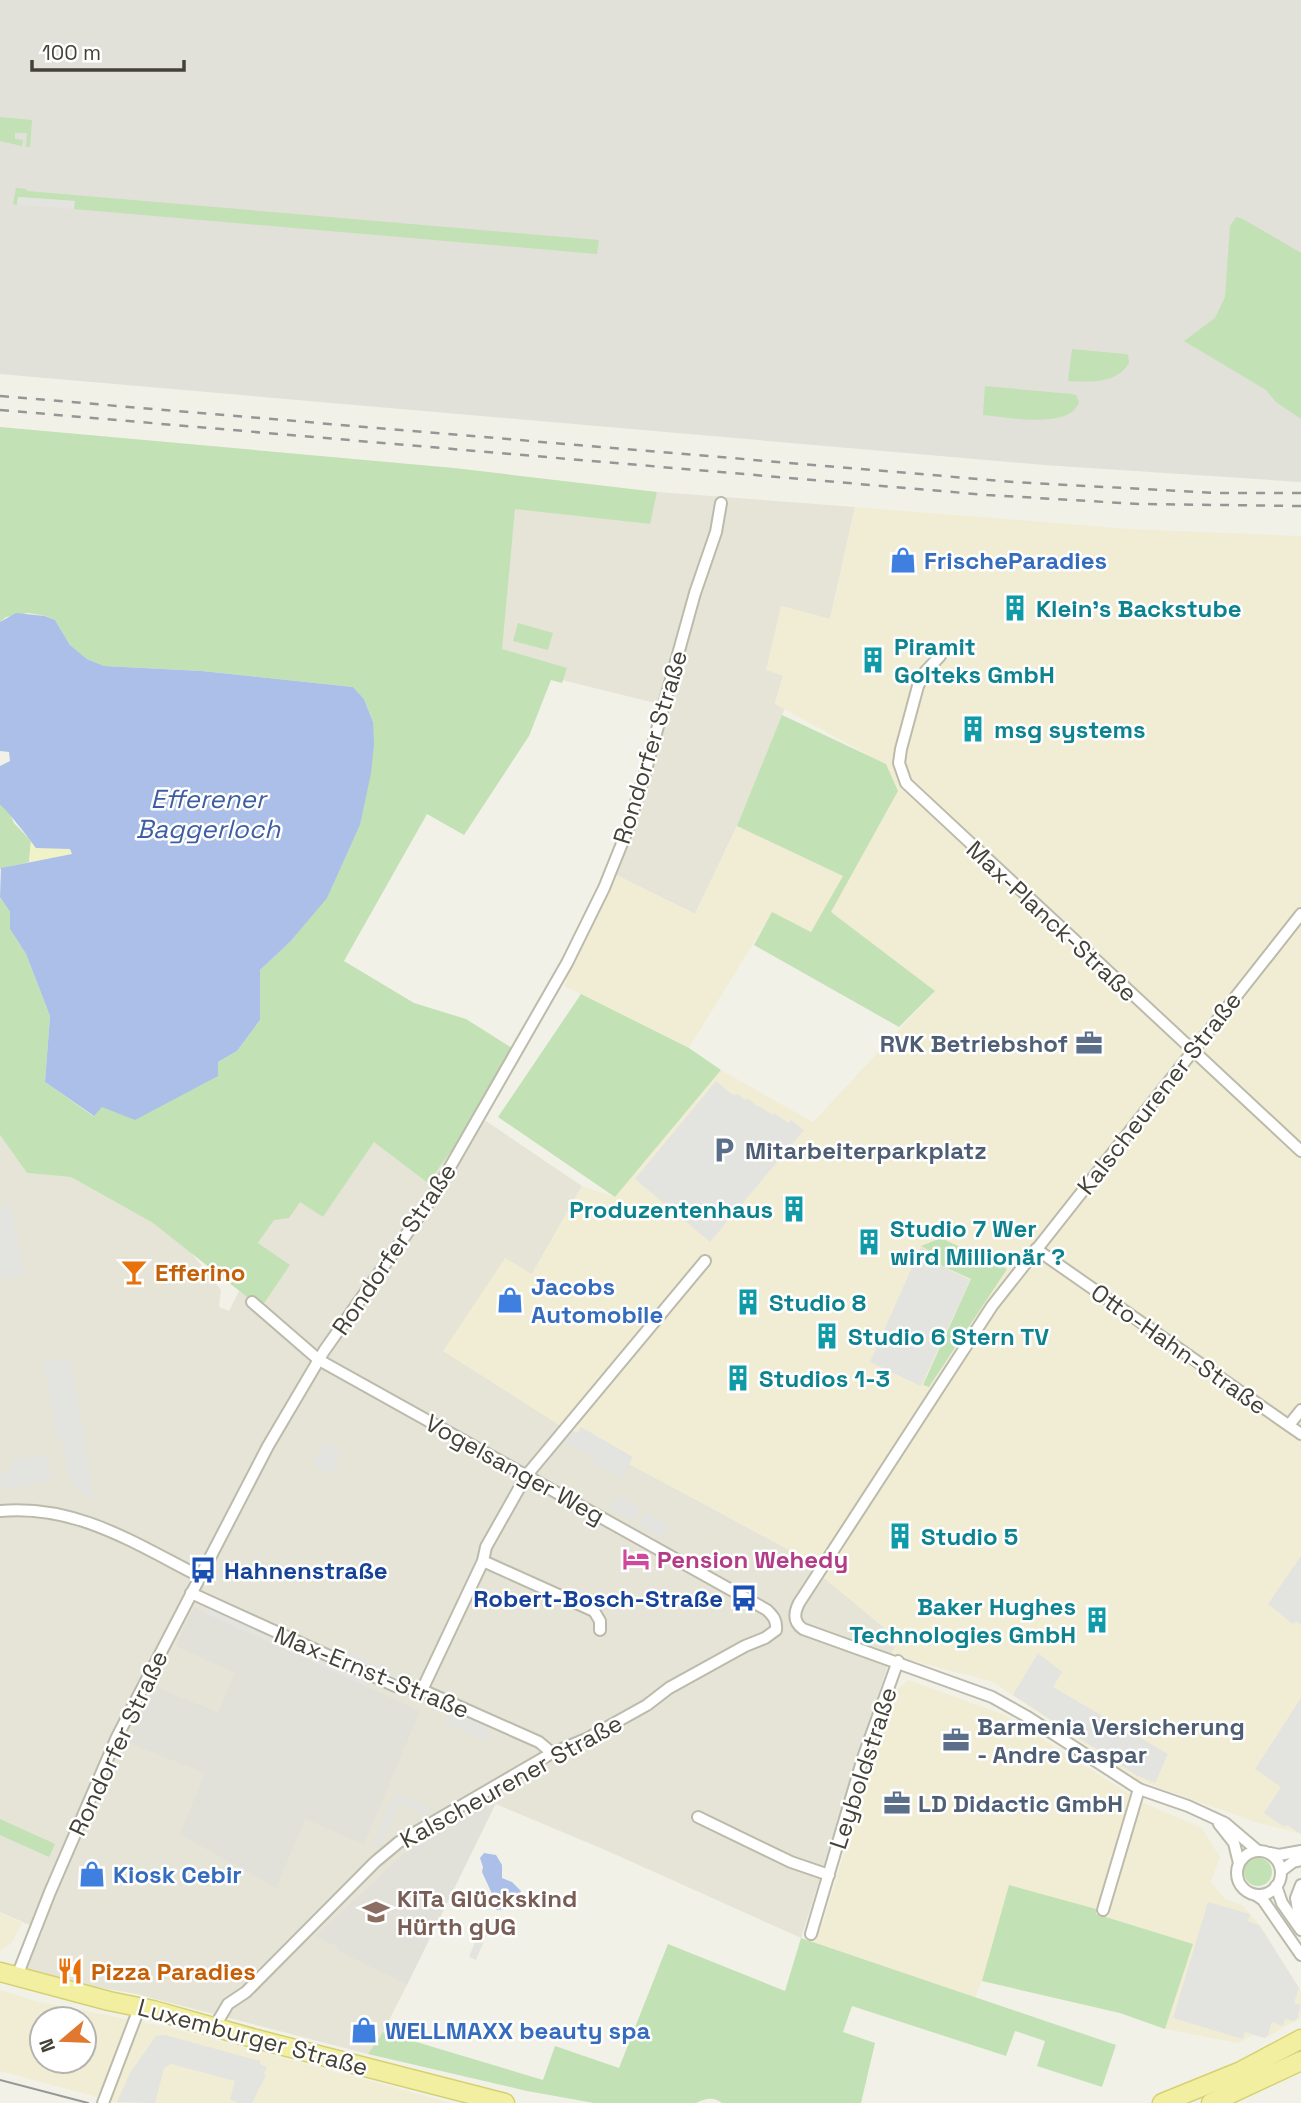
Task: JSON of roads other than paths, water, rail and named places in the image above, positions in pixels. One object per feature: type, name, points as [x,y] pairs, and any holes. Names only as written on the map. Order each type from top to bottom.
[{"type":"main road","name":"Luxemburger Straße","points":[[9,1974],[505,2103]]},
{"type":"main road","points":[[1162,2103],[1241,2071],[1301,2039]]},
{"type":"main road","points":[[1211,2103],[1301,2061]]},
{"type":"street","name":"Rondorfer Straße","points":[[9,1974],[35,1928],[117,1737],[274,1435],[319,1360],[434,1195],[554,985],[604,888],[645,773],[695,593],[716,532],[721,503]]},
{"type":"street","name":"Max-Planck-Straße","points":[[940,656],[925,672],[918,686],[901,749],[899,763],[906,783],[1301,1151]]},
{"type":"street","name":"Kalscheurener Straße","points":[[898,1661],[798,1625],[794,1614],[799,1603],[992,1306],[1301,914]]},
{"type":"street","name":"Otto-Hahn-Straße","points":[[1036,1249],[1301,1434]]},
{"type":"street","points":[[422,1690],[484,1561],[486,1547],[526,1476],[705,1261]]},
{"type":"street","name":"Vogelsanger Weg","points":[[252,1303],[319,1360],[767,1610],[774,1617],[776,1630]]},
{"type":"street","name":"Otto-Hahn-Straße","points":[[1289,1425],[1301,1410]]},
{"type":"street","points":[[0,1511],[43,1510],[68,1516],[106,1530],[200,1576]]},
{"type":"street","points":[[484,1561],[594,1611],[600,1621],[600,1630]]},
{"type":"street","name":"Max-Ernst-Straße","points":[[191,1593],[395,1686],[422,1690],[539,1742],[552,1753]]},
{"type":"street","name":"Kalscheurener Straße","points":[[215,2026],[228,2004],[246,1992],[382,1854],[433,1820],[552,1753],[586,1739],[647,1705],[669,1688],[776,1630]]},
{"type":"street","points":[[898,1661],[1004,1703],[1139,1789],[1188,1806],[1215,1820],[1237,1832],[1258,1851]]},
{"type":"street","name":"Leyboldstraße","points":[[811,1934],[863,1759],[898,1661]]},
{"type":"street","points":[[1103,1910],[1139,1789]]},
{"type":"street","name":"Leyboldstraße","points":[[698,1817],[791,1862],[829,1875]]},
{"type":"street","points":[[1215,1820],[1234,1843],[1239,1863]]},
{"type":"street","points":[[1301,1851],[1279,1855],[1258,1851],[1247,1854],[1239,1863],[1236,1872],[1238,1882],[1245,1891],[1262,1899],[1301,1955]]},
{"type":"street","points":[[1270,1853],[1281,1871]]},
{"type":"street","points":[[1256,1895],[1271,1892],[1281,1871],[1293,1862],[1301,1860]]},
{"type":"street","points":[[1301,1885],[1296,1898],[1301,1929]]},
{"type":"street","points":[[1276,1886],[1282,1903],[1301,1929]]},
{"type":"street","points":[[103,2103],[140,2006]]},
{"type":"water","name":"Efferener Baggerloch","points":[[16,613],[45,616],[55,620],[70,645],[87,659],[104,666],[202,671],[353,687],[364,699],[373,722],[371,773],[360,825],[327,898],[290,942],[260,970],[260,1020],[237,1051],[218,1062],[218,1076],[135,1120],[102,1107],[94,1116],[45,1082],[50,1016],[26,954],[10,929],[10,912],[0,897],[1,868],[72,854],[70,849],[36,848],[0,805],[0,766],[10,761],[9,752],[0,751],[0,622]]},
{"type":"water","points":[[484,1853],[496,1855],[502,1865],[502,1878],[512,1882],[521,1891],[519,1897],[507,1902],[505,1909],[496,1910],[494,1898],[482,1872],[480,1858]]},
{"type":"tram line","points":[[0,2080],[88,2103]]},
{"type":"railway","points":[[0,396],[1014,482],[1215,493],[1301,493]]},
{"type":"railway","points":[[0,410],[987,495],[1139,504],[1301,506]]},
{"type":"place","name":"FrischeParadies","points":[[903,560]]},
{"type":"place","name":"Klein's Backstube","points":[[1015,608]]},
{"type":"place","name":"Piramit Golteks GmbH","points":[[873,660]]},
{"type":"place","name":"msg systems","points":[[973,729]]},
{"type":"place","name":"RVK Betriebshof","points":[[1089,1043]]},
{"type":"place","name":"Mitarbeiterparkplatz","points":[[724,1150]]},
{"type":"place","name":"Produzentenhaus","points":[[794,1209]]},
{"type":"place","name":"Studio 7 Wer wird Millionär ?","points":[[869,1242]]},
{"type":"place","name":"Efferino","points":[[134,1272]]},
{"type":"place","name":"Jacobs Automobile","points":[[510,1300]]},
{"type":"place","name":"Studio 8","points":[[748,1302]]},
{"type":"place","name":"Studio 6 Stern TV","points":[[827,1336]]},
{"type":"place","name":"Studios 1-3","points":[[738,1378]]},
{"type":"place","name":"Studio 5","points":[[900,1536]]},
{"type":"place","name":"Pension Wehedy","points":[[636,1559]]},
{"type":"place","name":"Hahnenstraße","points":[[203,1570]]},
{"type":"place","name":"Robert-Bosch-Straße","points":[[744,1598]]},
{"type":"place","name":"Baker Hughes Technologies GmbH","points":[[1097,1620]]},
{"type":"place","name":"Barmenia Versicherung - Andre Caspar","points":[[956,1740]]},
{"type":"place","name":"LD Didactic GmbH","points":[[897,1803]]},
{"type":"place","name":"Kiosk Cebir","points":[[92,1874]]},
{"type":"place","name":"KiTa Glückskind Hürth gUG","points":[[376,1912]]},
{"type":"place","name":"Pizza Paradies","points":[[70,1971]]},
{"type":"place","name":"WELLMAXX beauty spa","points":[[364,2030]]}]
